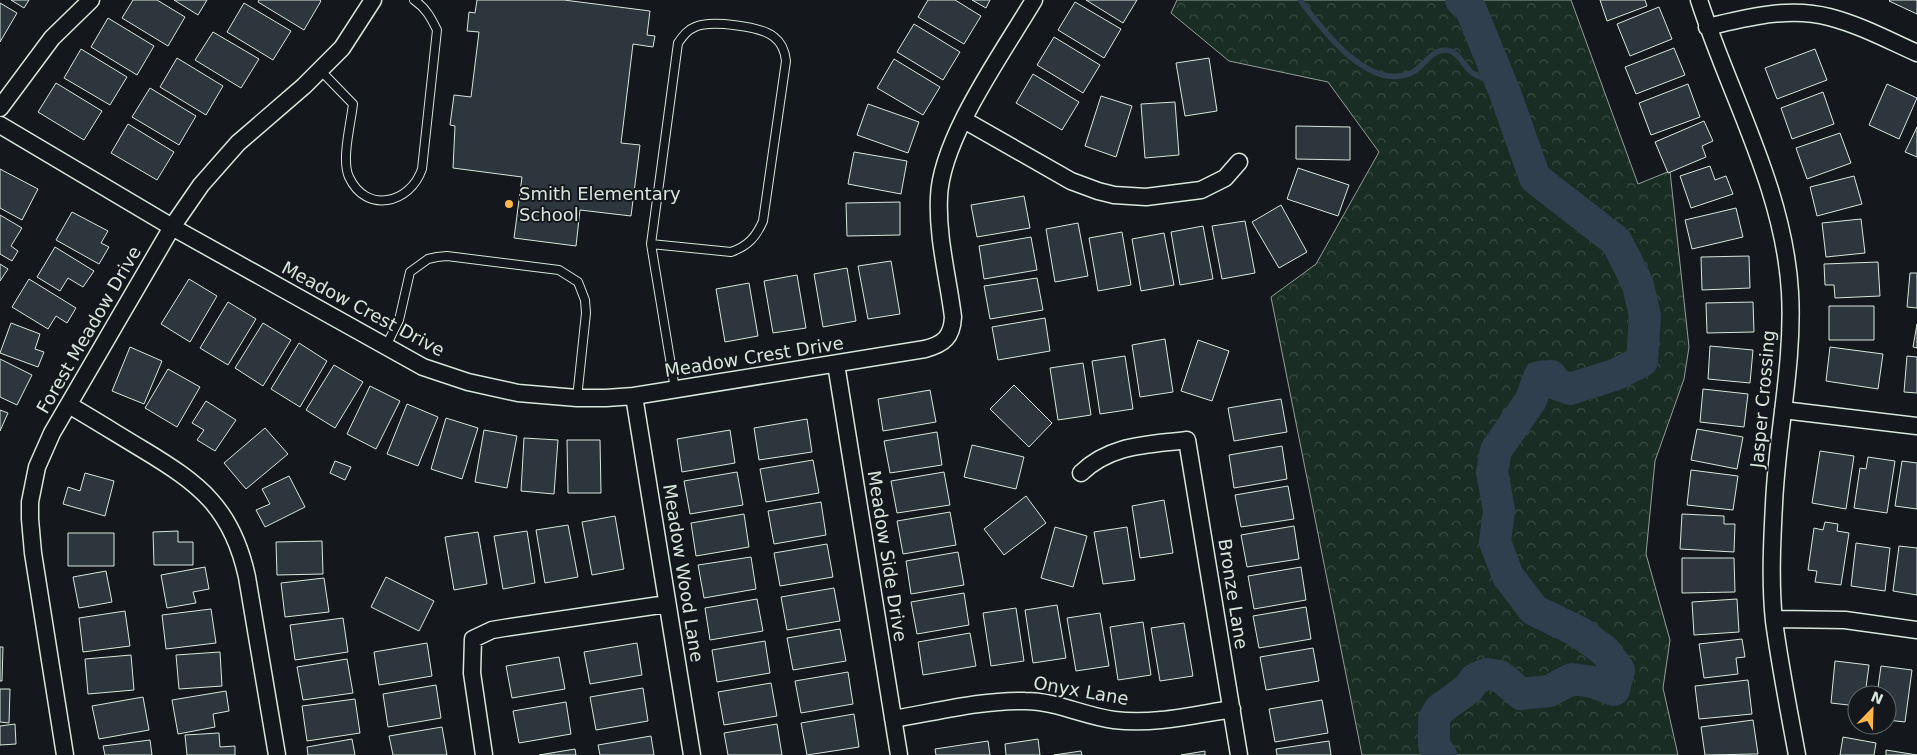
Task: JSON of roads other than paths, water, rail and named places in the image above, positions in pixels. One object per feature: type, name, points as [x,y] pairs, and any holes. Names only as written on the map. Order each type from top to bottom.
[{"type":"street","points":[[0,108],[52,38],[91,0]]},
{"type":"street","name":"Forest Meadow Drive","points":[[65,755],[33,553],[30,502],[37,467],[52,433],[172,227],[201,185],[225,156],[342,48],[373,0]]},
{"type":"street","points":[[1034,0],[964,120],[1071,181],[1098,192],[1114,195],[1146,197],[1201,190],[1225,178],[1239,162]]},
{"type":"street","name":"Jasper Crossing","points":[[1699,0],[1766,178],[1783,236],[1790,291],[1790,357],[1774,504],[1774,619],[1797,755]]},
{"type":"street","points":[[1708,27],[1749,17],[1790,13],[1827,16],[1861,27],[1917,53]]},
{"type":"street","name":"Meadow Crest Drive","points":[[0,125],[172,227],[423,367],[468,382],[518,393],[577,398],[634,396],[675,390],[925,349],[941,344],[948,337],[953,317],[940,238],[938,197],[943,167],[964,120]]},
{"type":"street","name":"Meadow Side Drive","points":[[836,364],[899,755]]},
{"type":"street","name":"Meadow Wood Lane","points":[[634,396],[692,755]]},
{"type":"street","points":[[69,405],[182,474],[208,496],[227,521],[240,550],[247,577],[277,755]]},
{"type":"street","points":[[1783,410],[1917,426]]},
{"type":"street","name":"Bronze Lane","points":[[1082,472],[1092,462],[1114,450],[1187,440],[1239,755]]},
{"type":"street","points":[[484,755],[472,674],[473,639],[492,630],[667,604]]},
{"type":"street","points":[[1774,619],[1845,620],[1917,630]]},
{"type":"street","name":"Onyx Lane","points":[[893,718],[1002,702],[1024,701],[1038,701],[1097,717],[1131,721],[1165,720],[1232,709]]},
{"type":"lane","points":[[320,70],[353,104],[346,165],[355,187],[365,195],[376,199],[394,198],[410,190],[418,181],[422,170],[437,30],[421,5],[414,0]]},
{"type":"lane","points":[[651,244],[731,252],[742,248],[758,232],[763,221],[786,60],[785,51],[774,36],[756,29],[704,24],[693,27],[684,34],[678,43],[651,244],[675,390]]},
{"type":"lane","points":[[386,346],[399,320],[410,272],[428,259],[447,256],[559,270],[578,282],[585,300],[586,312],[577,398]]},
{"type":"waterway","points":[[1300,0],[1333,41],[1363,66],[1379,74],[1395,77],[1411,73],[1435,53],[1445,50],[1454,53],[1474,74],[1502,85]]},
{"type":"waterway","points":[[1441,755],[1434,746],[1434,719],[1440,709],[1468,689],[1475,679],[1487,674],[1500,676],[1521,694],[1549,691],[1572,679],[1593,682],[1614,690],[1619,670],[1605,651],[1579,632],[1534,610],[1508,576],[1495,542],[1499,510],[1492,472],[1496,450],[1531,400],[1539,377],[1551,376],[1556,384],[1570,389],[1617,374],[1642,361],[1645,316],[1638,285],[1616,241],[1535,178],[1505,93],[1471,10],[1461,0]]},
{"type":"place","name":"Smith Elementary School","points":[[509,204]]}]
